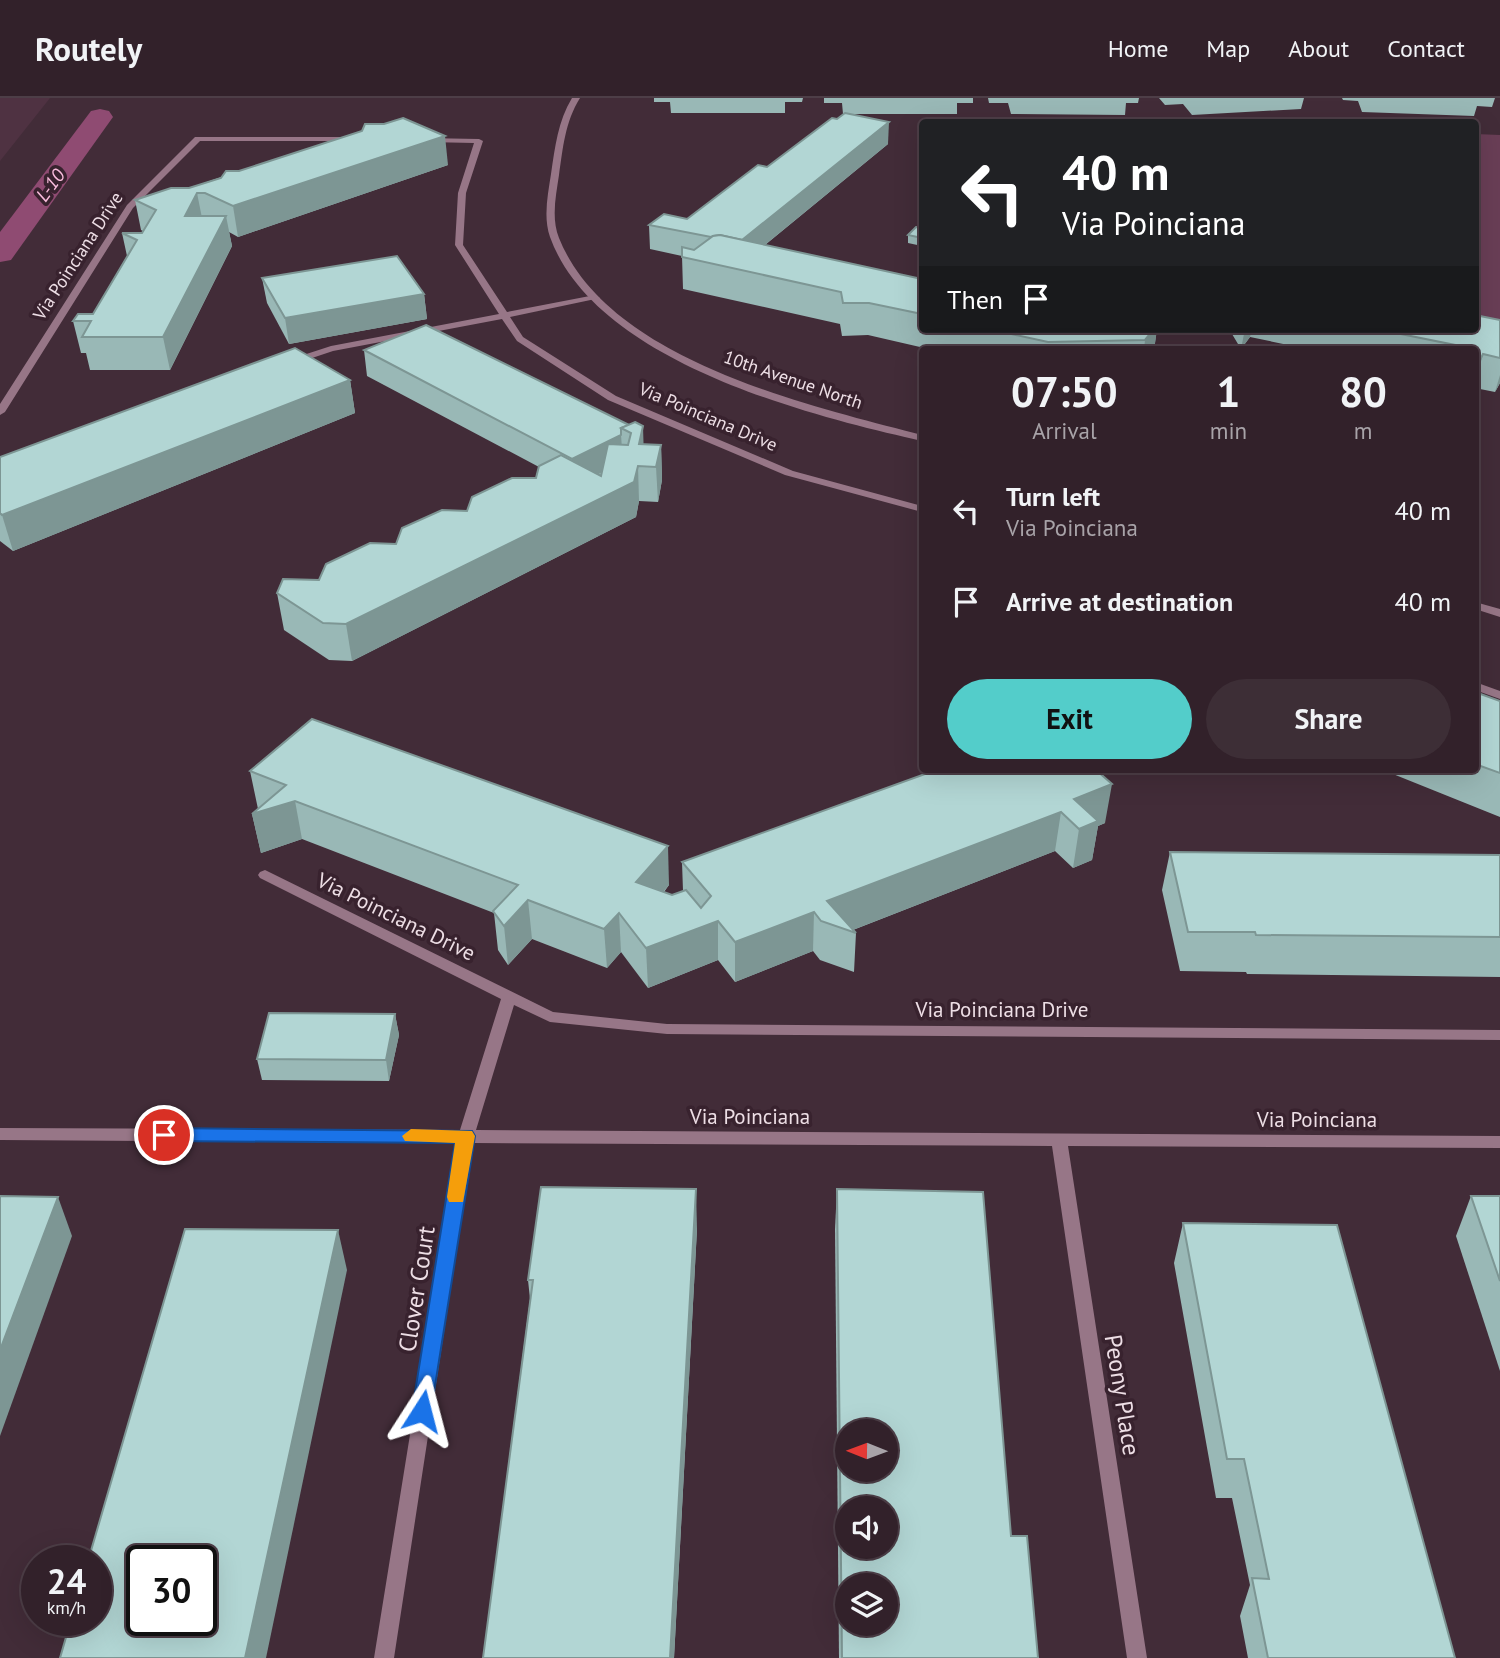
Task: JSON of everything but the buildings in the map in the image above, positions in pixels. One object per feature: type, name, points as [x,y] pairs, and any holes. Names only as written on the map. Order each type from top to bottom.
[{"type":"street","name":"10th Avenue North","points":[[576,98],[560,138],[550,210],[554,237],[567,264],[595,298],[643,335],[725,378],[797,404],[919,437]]},
{"type":"street","name":"Via Poinciana Drive","points":[[0,412],[130,207],[198,139],[371,140]]},
{"type":"street","points":[[317,151],[357,139]]},
{"type":"street","name":"Via Poinciana Drive","points":[[411,140],[479,141],[462,193],[459,246],[520,340],[612,398],[789,473],[919,508]]},
{"type":"street","points":[[130,207],[157,199]]},
{"type":"street","points":[[277,366],[331,349],[595,298]]},
{"type":"street","points":[[1479,606],[1500,614]]},
{"type":"street","points":[[1479,687],[1500,695]]},
{"type":"street","name":"Via Poinciana Drive","points":[[265,875],[550,1017],[667,1029],[1500,1035]]},
{"type":"street","points":[[466,1136],[509,996]]},
{"type":"street","name":"Via Poinciana","points":[[0,1134],[1500,1142]]},
{"type":"street","name":"Clover Court","points":[[383,1658],[466,1136]]},
{"type":"street","name":"Peony Place","points":[[1059,1140],[1137,1658]]},
{"type":"shaded area","points":[[0,98],[50,98],[0,161]]},
{"type":"shaded area","points":[[1479,134],[1500,135],[1500,350],[1479,332]]},
{"type":"waterway","name":"L-10","points":[[0,253],[100,117]]},
{"type":"slow traffic","points":[[411,1136],[466,1136],[456,1197]]},
{"type":"route","points":[[164,1135],[466,1136],[422,1411]]}]
